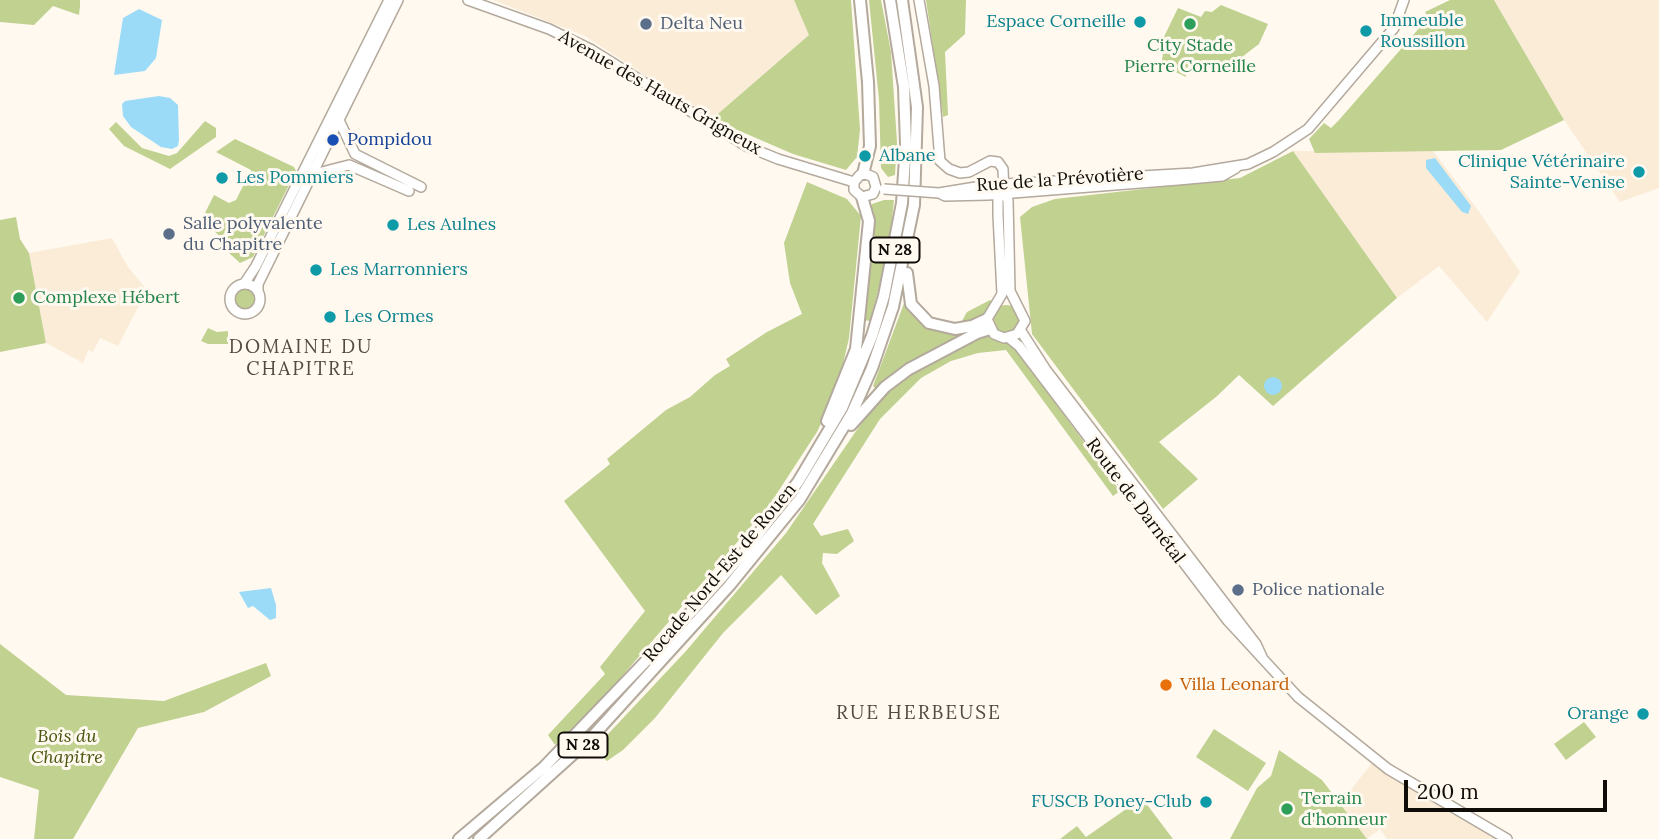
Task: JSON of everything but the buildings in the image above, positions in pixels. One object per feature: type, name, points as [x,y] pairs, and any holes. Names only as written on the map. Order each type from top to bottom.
[{"type":"highway","points":[[860,0],[868,82],[870,146],[863,174]]},
{"type":"highway","name":"Rocade Nord-Est de Rouen","points":[[459,839],[544,767],[592,720],[746,550],[798,482],[842,408],[862,362],[884,296],[898,233],[905,171],[905,116],[901,57],[890,0]]},
{"type":"highway","name":"Rocade Nord-Est de Rouen","points":[[479,839],[565,762],[648,676],[766,543],[800,499],[837,440],[864,387],[883,338],[907,253],[916,176],[917,107],[902,0]]},
{"type":"highway","points":[[798,482],[856,349],[869,221],[862,197]]},
{"type":"highway","points":[[907,253],[908,295],[923,319],[936,326],[955,329],[988,324]]},
{"type":"highway","points":[[837,440],[868,404],[899,376],[988,324]]},
{"type":"main road","points":[[310,169],[244,284],[234,288],[230,295],[231,306],[239,314],[255,311],[260,302],[258,284],[389,0]]},
{"type":"main road","points":[[336,116],[398,0]]},
{"type":"main road","name":"Avenue des Hauts Grigneux","points":[[468,0],[549,29],[584,46],[746,146],[778,159],[853,182]]},
{"type":"main road","points":[[919,0],[934,86],[940,161],[960,173],[994,161],[1003,169],[1007,200],[1010,291],[1024,315],[1021,331],[1009,338],[998,337],[988,324],[994,305],[1002,294],[998,198],[1004,188]]},
{"type":"main road","name":"Rue de la Prévotière","points":[[880,188],[954,196],[1004,188],[1222,176],[1273,152],[1308,129],[1394,28],[1404,0]]},
{"type":"main road","points":[[336,116],[355,154],[421,187]]},
{"type":"main road","points":[[310,169],[349,165],[402,191],[410,191]]},
{"type":"main road","points":[[863,174],[873,177],[880,188],[870,196],[862,197],[854,190],[853,182],[863,174]]},
{"type":"main road","points":[[244,284],[258,292]]},
{"type":"main road","points":[[994,305],[1006,300],[1018,305]]},
{"type":"main road","name":"Route de Darnétal","points":[[1021,331],[1046,370],[1168,533],[1256,643],[1265,662]]},
{"type":"main road","name":"Route de Darnétal","points":[[1009,338],[1019,346],[1197,582],[1265,662],[1311,709],[1361,750],[1507,839]]},
{"type":"shaded area","points":[[493,0],[794,0],[809,35],[712,119],[585,36]]},
{"type":"shaded area","points":[[1494,0],[1659,0],[1659,188],[1620,202],[1564,120]]},
{"type":"shaded area","points":[[1293,151],[1433,151],[1520,272],[1487,322],[1439,266],[1397,298]]},
{"type":"shaded area","points":[[112,238],[128,267],[147,290],[118,346],[100,338],[93,352],[88,350],[83,363],[46,343],[29,253]]},
{"type":"shaded area","points":[[1373,762],[1506,839],[1387,839],[1380,829],[1367,839],[1340,803]]},
{"type":"green space","points":[[0,0],[80,0],[79,15],[53,6],[34,25],[0,22]]},
{"type":"green space","points":[[794,0],[851,0],[860,130],[857,157],[846,170],[793,154],[712,119],[809,35]]},
{"type":"green space","points":[[869,0],[881,0],[891,52],[897,142],[895,175],[888,177],[881,168],[879,100]]},
{"type":"green space","points":[[926,0],[966,0],[965,34],[945,52],[948,115],[943,117]]},
{"type":"green space","points":[[1450,0],[1494,0],[1564,120],[1501,150],[1315,153],[1309,139],[1324,123],[1331,128],[1339,120],[1428,18],[1425,12]]},
{"type":"green space","points":[[1221,5],[1268,24],[1259,44],[1221,73],[1193,60],[1185,70],[1186,77],[1161,65],[1163,54],[1157,51],[1178,8],[1201,17],[1205,11],[1212,12]]},
{"type":"green space","points":[[205,121],[216,128],[216,137],[170,169],[124,146],[109,129],[116,122],[142,148],[169,156],[177,153]]},
{"type":"green space","points":[[235,139],[294,167],[296,171],[253,257],[240,263],[229,253],[229,245],[212,229],[199,225],[214,195],[229,203],[236,200],[251,170],[216,152]]},
{"type":"green space","points":[[1293,151],[1397,298],[1273,406],[1239,375],[1159,442],[1198,479],[1163,509],[1032,334],[1020,217],[1032,207],[1055,199],[1240,178]]},
{"type":"green space","points":[[807,182],[847,199],[861,216],[849,338],[837,390],[817,432],[770,504],[605,696],[555,745],[548,735],[605,674],[600,667],[645,611],[564,501],[610,464],[607,459],[666,410],[690,397],[730,366],[726,359],[767,332],[802,314],[790,283],[784,243]]},
{"type":"green space","points":[[894,200],[889,249],[870,321],[864,320],[872,204]]},
{"type":"green space","name":"Complexe Hébert","points":[[16,217],[20,239],[29,253],[46,343],[0,352],[0,220]]},
{"type":"green space","points":[[244,288],[252,291],[255,299],[252,307],[244,310],[236,307],[233,299],[236,291]]},
{"type":"green space","points":[[906,298],[927,326],[943,333],[965,331],[966,334],[877,390],[873,386]]},
{"type":"green space","points":[[990,300],[992,302],[983,317],[959,326],[967,312]]},
{"type":"green space","points":[[1006,305],[1016,309],[1020,319],[1016,329],[1006,333],[996,329],[992,319],[996,309]]},
{"type":"green space","points":[[208,328],[217,332],[228,331],[228,344],[208,344],[201,341]]},
{"type":"green space","points":[[978,337],[993,337],[1012,344],[1120,491],[1113,496],[1006,350],[978,353],[951,361],[921,378],[880,419],[813,524],[821,536],[848,529],[854,541],[837,554],[823,553],[822,563],[840,596],[816,615],[781,575],[723,633],[655,718],[623,750],[607,761],[594,749],[686,651],[786,533],[876,402],[900,380]]},
{"type":"green space","name":"Bois du Chapitre","points":[[0,644],[66,695],[164,701],[266,663],[271,676],[204,712],[138,728],[73,839],[34,839],[39,790],[0,777]]},
{"type":"green space","points":[[1584,722],[1596,737],[1566,760],[1554,744]]},
{"type":"green space","points":[[1214,729],[1266,763],[1248,791],[1196,757]]},
{"type":"green space","points":[[1279,750],[1322,780],[1367,839],[1230,839],[1257,788],[1271,776]]},
{"type":"green space","points":[[1142,798],[1173,839],[1060,839],[1077,826],[1086,837]]},
{"type":"water","points":[[139,9],[162,20],[156,58],[145,71],[114,75],[123,18]]},
{"type":"water","points":[[159,96],[170,98],[178,105],[179,140],[178,146],[172,149],[161,147],[131,127],[123,116],[122,104],[125,101]]},
{"type":"water","points":[[1435,158],[1471,206],[1468,214],[1462,212],[1426,168],[1426,160]]},
{"type":"water","points":[[1273,377],[1279,380],[1282,386],[1279,392],[1273,395],[1267,392],[1264,386],[1267,380]]},
{"type":"water","points":[[271,588],[276,605],[276,618],[270,620],[253,606],[248,608],[239,592]]},
{"type":"place","name":"Espace Corneille","points":[[1140,22]]},
{"type":"place","name":"Delta Neu","points":[[646,24]]},
{"type":"place","name":"City Stade Pierre Corneille","points":[[1190,24]]},
{"type":"place","name":"Immeuble Roussillon","points":[[1366,31]]},
{"type":"place","name":"Pompidou","points":[[333,140]]},
{"type":"place","name":"Albane","points":[[865,156]]},
{"type":"place","name":"Clinique Vétérinaire Sainte-Venise","points":[[1639,172]]},
{"type":"place","name":"Les Pommiers","points":[[222,178]]},
{"type":"place","name":"Les Aulnes","points":[[393,225]]},
{"type":"place","name":"Salle polyvalente du Chapitre","points":[[169,234]]},
{"type":"place","name":"Les Marronniers","points":[[316,270]]},
{"type":"place","name":"Complexe Hébert","points":[[19,298]]},
{"type":"place","name":"Les Ormes","points":[[330,317]]},
{"type":"place","name":"Police nationale","points":[[1238,590]]},
{"type":"place","name":"Villa Leonard","points":[[1166,685]]},
{"type":"place","name":"Orange","points":[[1643,714]]},
{"type":"place","name":"FUSCB Poney-Club","points":[[1206,802]]},
{"type":"place","name":"Terrain d'honneur","points":[[1287,809]]},
{"type":"district","name":"DOMAINE DU CHAPITRE","points":[[301,359]]},
{"type":"district","name":"RUE HERBEUSE","points":[[919,714]]}]
